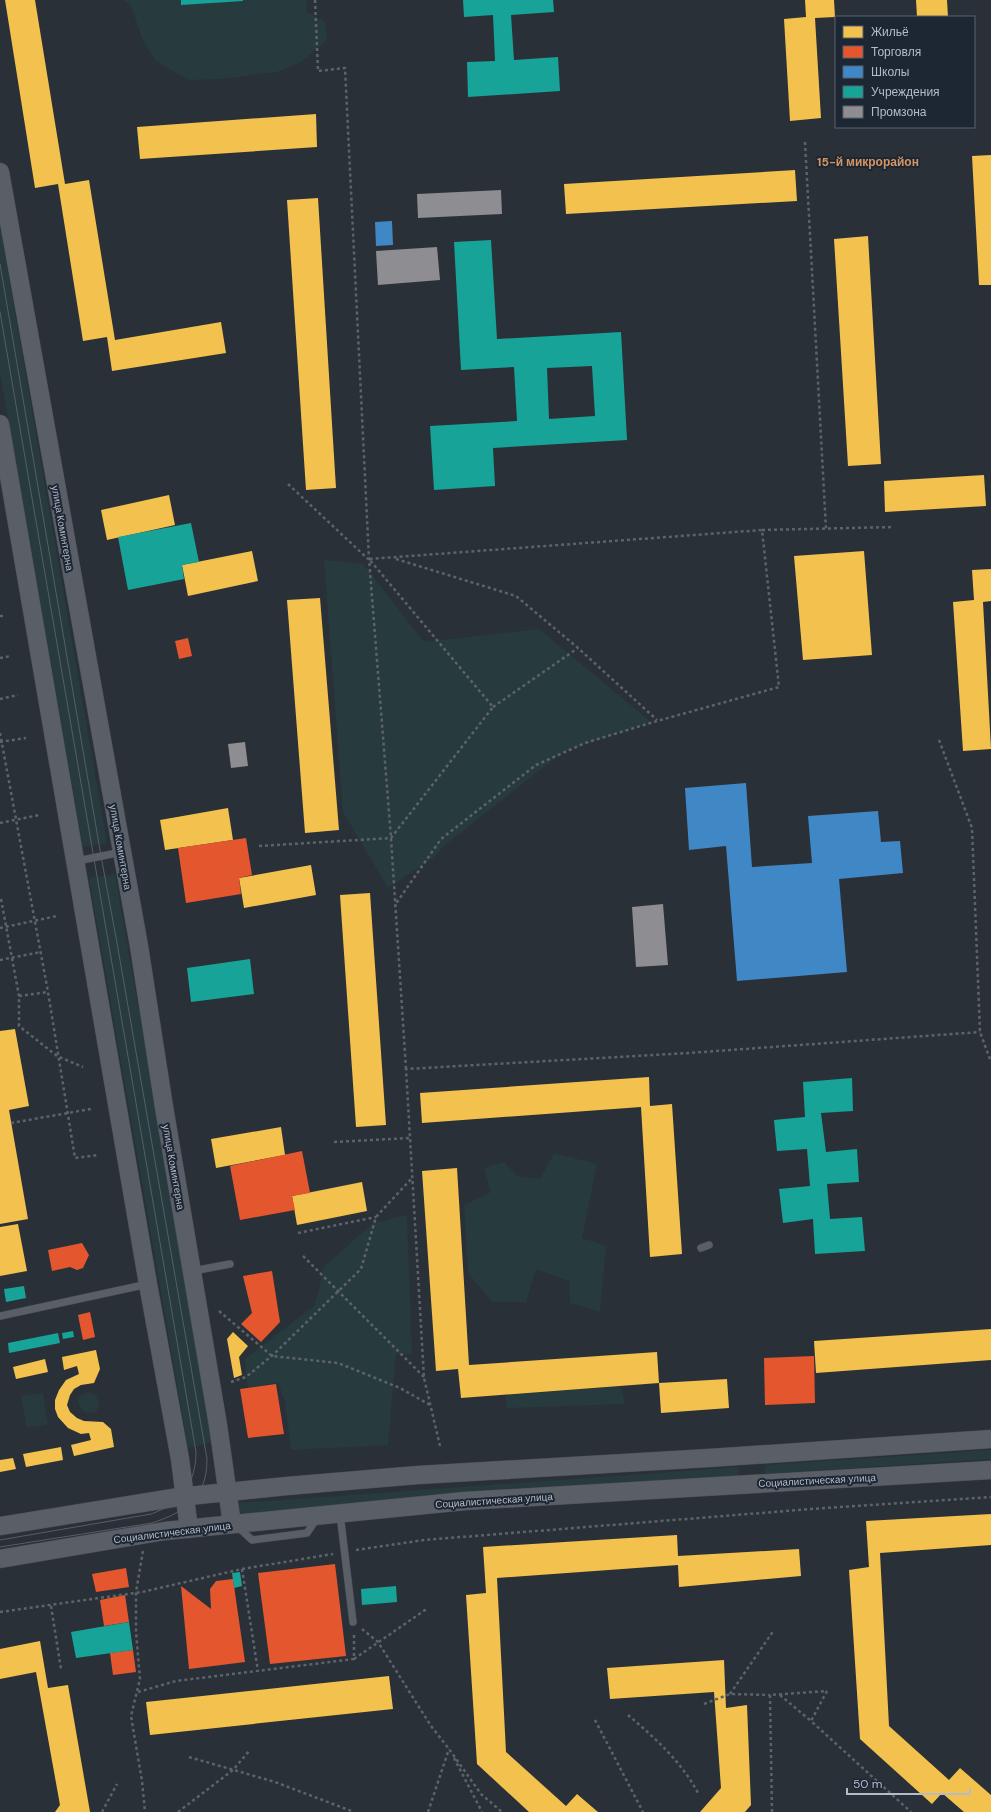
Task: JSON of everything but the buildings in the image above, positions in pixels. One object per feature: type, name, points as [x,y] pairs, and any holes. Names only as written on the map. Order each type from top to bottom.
[{"type":"street","name":"улица Коминтерна","points":[[0,172],[55,486],[113,796],[139,946],[164,1107],[234,1524]]},
{"type":"street","points":[[0,424],[77,861],[148,1284],[180,1459],[189,1529]]},
{"type":"street","points":[[0,1526],[185,1497],[418,1475],[716,1458],[991,1439]]},
{"type":"street","name":"Социалистическая улица","points":[[0,1559],[142,1535],[189,1529],[465,1501],[991,1470]]},
{"type":"lane","points":[[77,861],[122,852]]},
{"type":"lane","points":[[701,1248],[709,1245]]},
{"type":"lane","points":[[192,1271],[230,1264]]},
{"type":"lane","points":[[0,1316],[148,1284]]},
{"type":"lane","points":[[340,1514],[353,1622]]},
{"type":"path","points":[[315,0],[318,71],[345,68],[368,559],[391,838],[424,1378],[440,1446]]},
{"type":"path","points":[[805,142],[826,528]]},
{"type":"path","points":[[288,484],[368,559],[493,707]]},
{"type":"path","points":[[368,559],[762,530],[894,527]]},
{"type":"path","points":[[395,906],[441,839],[536,765],[585,742],[779,687],[762,530]]},
{"type":"path","points":[[393,558],[516,596],[578,648],[657,721]]},
{"type":"path","points":[[259,846],[391,838],[493,707],[578,648]]},
{"type":"path","points":[[0,658],[11,656]]},
{"type":"path","points":[[0,698],[18,695]]},
{"type":"path","points":[[0,733],[60,1057],[75,1158],[99,1155]]},
{"type":"path","points":[[1,742],[26,738]]},
{"type":"path","points":[[939,740],[972,828],[980,1032],[991,1062]]},
{"type":"path","points":[[0,823],[39,815]]},
{"type":"path","points":[[1,899],[19,996],[20,1026],[34,1039],[60,1057],[83,1067]]},
{"type":"path","points":[[0,928],[57,916]]},
{"type":"path","points":[[0,960],[41,952]]},
{"type":"path","points":[[19,996],[48,992]]},
{"type":"path","points":[[406,1069],[689,1053],[980,1032]]},
{"type":"path","points":[[11,1123],[91,1109]]},
{"type":"path","points":[[334,1142],[410,1138]]},
{"type":"path","points":[[231,1382],[246,1376],[272,1356],[361,1269],[376,1217],[412,1178]]},
{"type":"path","points":[[298,1233],[376,1217]]},
{"type":"path","points":[[303,1256],[424,1378]]},
{"type":"path","points":[[219,1311],[272,1356],[338,1363],[400,1388],[431,1406]]},
{"type":"path","points":[[0,1612],[51,1606],[136,1592],[242,1569],[432,1539],[991,1497]]},
{"type":"path","points":[[144,1546],[136,1592],[136,1632],[140,1679],[131,1716],[142,1781],[144,1812]]},
{"type":"path","points":[[242,1569],[258,1671]]},
{"type":"path","points":[[51,1606],[61,1669]]},
{"type":"path","points":[[138,1692],[176,1681],[354,1660],[428,1608]]},
{"type":"path","points":[[353,1622],[378,1642],[431,1726],[481,1794],[502,1812]]},
{"type":"path","points":[[353,1622],[354,1660]]},
{"type":"path","points":[[730,1694],[774,1630]]},
{"type":"path","points":[[704,1704],[730,1694],[780,1695],[827,1691],[811,1722]]},
{"type":"path","points":[[770,1695],[772,1812]]},
{"type":"path","points":[[780,1695],[911,1812]]},
{"type":"path","points":[[628,1715],[656,1738],[693,1782],[699,1795]]},
{"type":"path","points":[[595,1720],[643,1812]]},
{"type":"path","points":[[428,1812],[449,1749]]},
{"type":"path","points":[[449,1749],[482,1812]]},
{"type":"path","points":[[178,1812],[233,1770],[250,1750]]},
{"type":"path","points":[[189,1757],[275,1782],[354,1812]]},
{"type":"path","points":[[102,1812],[117,1784]]},
{"type":"green space","points":[[124,0],[307,0],[306,11],[325,22],[327,40],[301,62],[277,72],[220,79],[188,80],[155,60],[143,41],[131,6]]},
{"type":"green space","points":[[0,226],[107,843],[83,847],[0,372]]},
{"type":"green space","points":[[324,560],[363,564],[424,642],[539,629],[651,722],[563,752],[445,845],[433,858],[388,888],[343,812]]},
{"type":"green space","points":[[115,874],[214,1442],[188,1448],[89,878]]},
{"type":"green space","points":[[554,1153],[597,1164],[582,1238],[606,1246],[600,1312],[570,1303],[569,1281],[536,1269],[526,1302],[492,1302],[468,1273],[464,1205],[491,1192],[484,1168],[504,1162],[517,1176],[540,1179]]},
{"type":"green space","points":[[407,1215],[412,1354],[396,1354],[388,1445],[291,1450],[285,1402],[278,1383],[248,1387],[245,1359],[315,1305],[324,1267],[373,1223]]},
{"type":"green space","points":[[621,1386],[625,1404],[507,1408],[505,1395]]},
{"type":"green space","points":[[90,1392],[96,1395],[99,1405],[96,1412],[92,1413],[81,1409],[78,1399],[83,1394]]},
{"type":"green space","points":[[43,1393],[48,1424],[27,1428],[21,1396]]},
{"type":"green space","points":[[991,1450],[991,1459],[765,1474],[765,1465]]},
{"type":"green space","points":[[739,1467],[739,1476],[242,1519],[239,1503]]},
{"type":"tram line","points":[[0,264],[101,856],[207,1459],[206,1472],[199,1493],[184,1508],[164,1519],[152,1523],[0,1547]]},
{"type":"tram line","points":[[0,312],[196,1452],[193,1474],[189,1483],[178,1498],[161,1510],[151,1514],[0,1540]]},
{"type":"district","name":"15-й микрорайон","points":[[868,162]]}]
